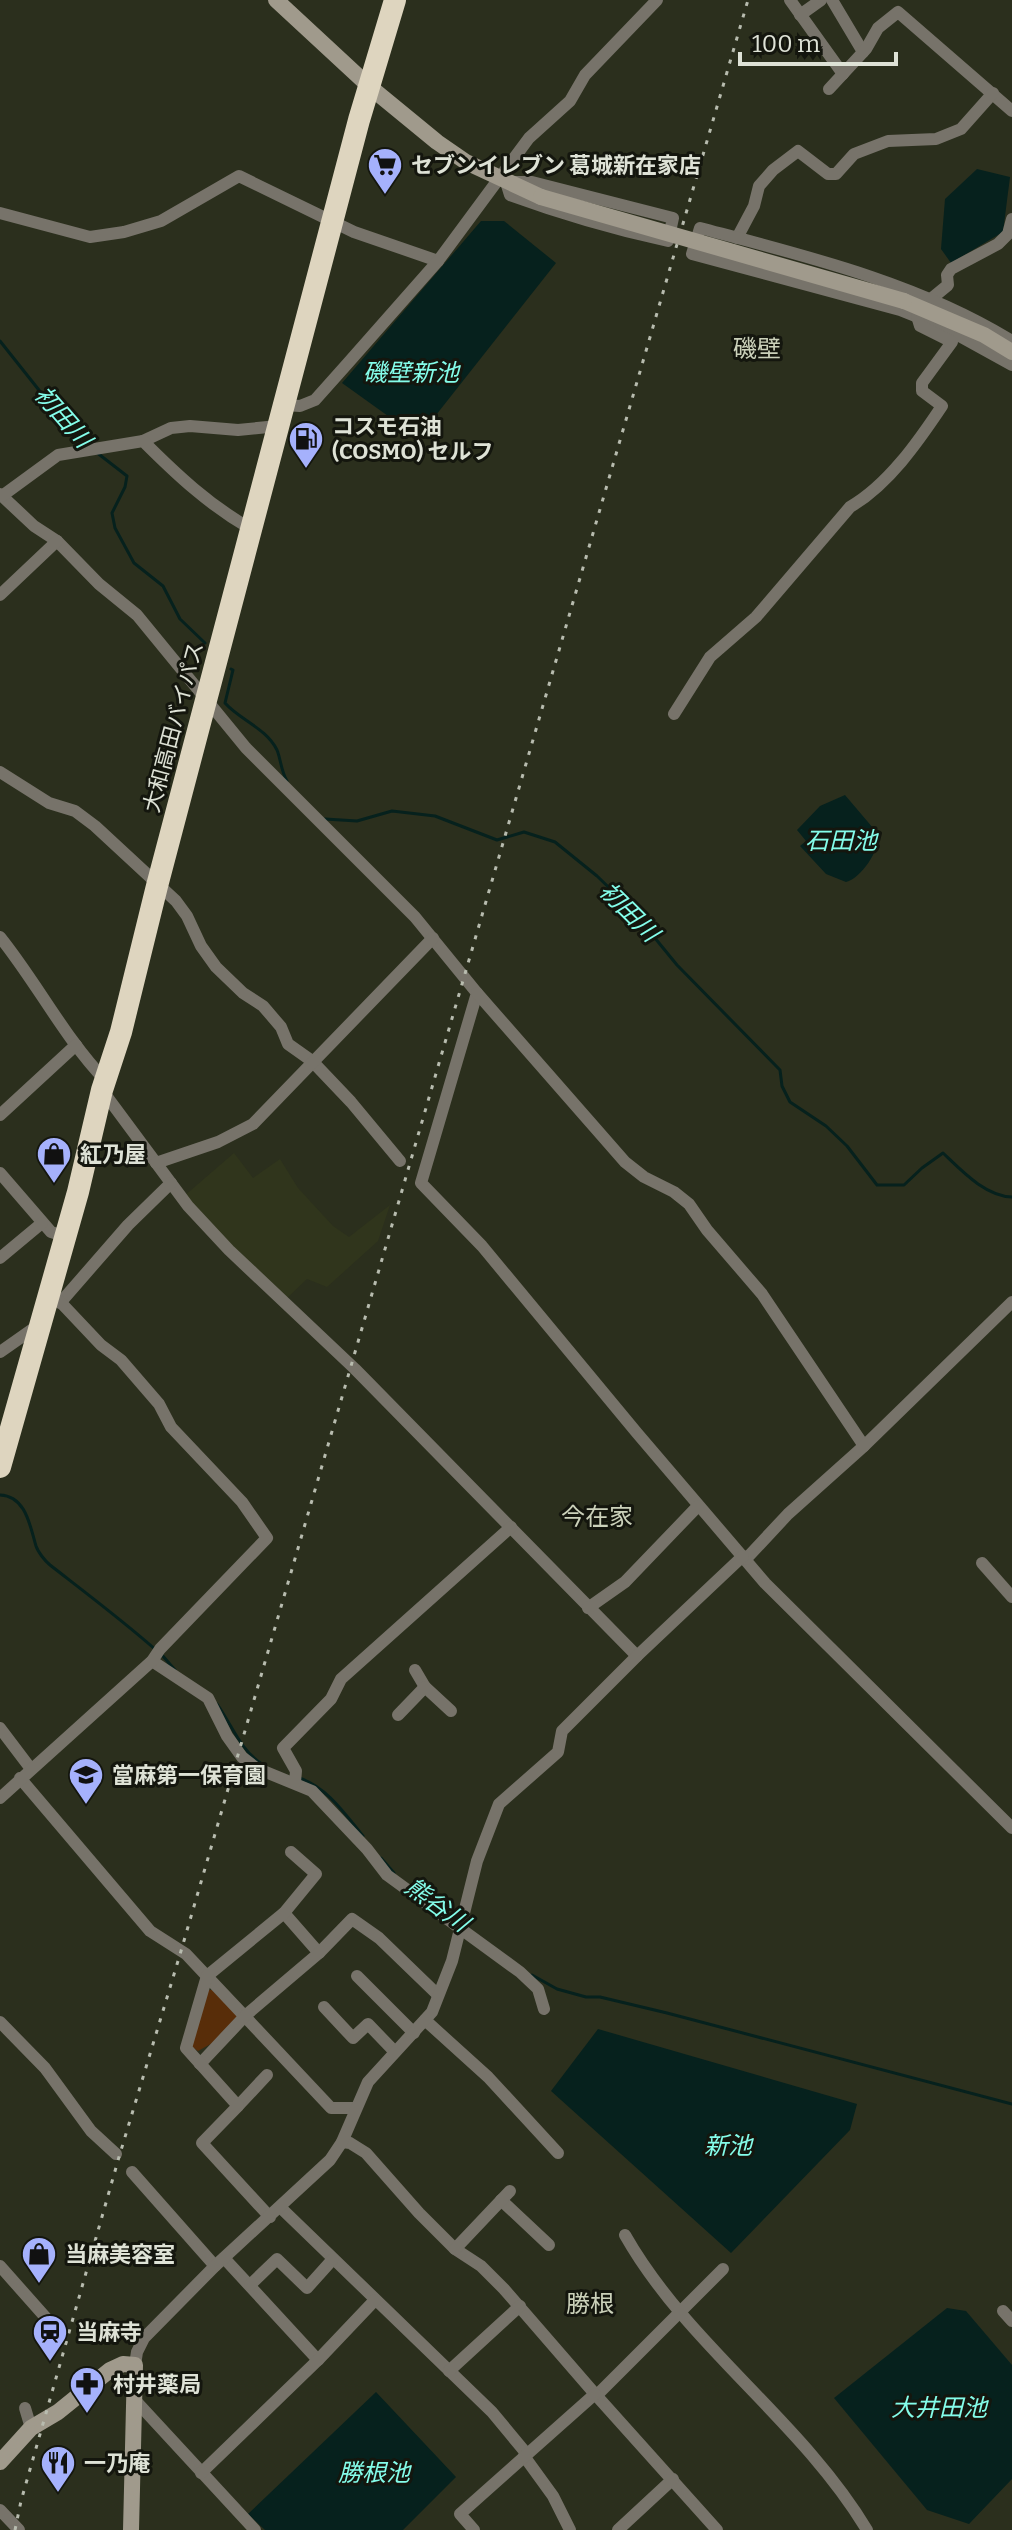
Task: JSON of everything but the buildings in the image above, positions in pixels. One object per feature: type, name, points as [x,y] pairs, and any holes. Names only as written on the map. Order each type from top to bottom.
[{"type":"highway","name":"大和高田バイパス","points":[[0,1467],[40,1324],[54,1296],[64,1236],[395,0]]},
{"type":"street","points":[[276,0],[370,87],[437,142],[466,162],[503,180],[541,197],[904,301],[984,335],[1012,352]]},
{"type":"street","points":[[657,0],[585,75],[570,101],[529,138],[503,180],[438,261],[315,400],[238,430],[190,426],[171,428],[143,441],[58,455],[1,495],[34,526],[57,541],[99,584],[137,615],[206,701],[278,782],[361,860],[433,938],[625,1162],[689,1204],[722,1249],[762,1294],[864,1446]]},
{"type":"street","points":[[790,0],[843,74]]},
{"type":"street","points":[[800,15],[821,0]]},
{"type":"street","points":[[832,0],[863,52]]},
{"type":"street","points":[[829,89],[863,52],[878,28],[898,12],[1012,111]]},
{"type":"street","points":[[737,238],[754,206],[759,186],[773,170],[798,151],[828,174],[836,174],[854,154],[888,141],[936,139],[961,129],[993,93]]},
{"type":"street","points":[[0,213],[90,237],[124,232],[161,221],[239,176],[294,205],[365,236],[438,261]]},
{"type":"street","points":[[503,180],[532,182],[673,218],[668,241],[609,228],[510,195],[503,180]]},
{"type":"street","points":[[931,299],[948,285],[947,275],[951,269],[1004,239],[1012,219]]},
{"type":"street","points":[[1012,341],[931,299],[700,228],[692,254],[917,316],[956,333],[1012,365]]},
{"type":"street","points":[[674,714],[710,657],[756,617],[850,507],[863,499],[889,473],[927,429],[942,406],[922,391],[922,383],[952,342],[920,326],[917,316]]},
{"type":"street","points":[[143,441],[190,488],[251,529]]},
{"type":"street","points":[[0,595],[57,541]]},
{"type":"street","points":[[0,772],[49,803],[75,811],[176,901],[216,967],[243,993],[263,1006],[281,1027],[288,1044],[312,1061],[400,1161]]},
{"type":"street","points":[[0,937],[26,970],[156,1163],[229,1250],[355,1369],[637,1656]]},
{"type":"street","points":[[156,1163],[218,1142],[253,1124],[433,938]]},
{"type":"street","points":[[477,993],[421,1183],[482,1246],[765,1583],[1012,1828]]},
{"type":"street","points":[[0,1115],[76,1045]]},
{"type":"street","points":[[0,1173],[51,1232],[64,1236]]},
{"type":"street","points":[[0,1798],[152,1661],[267,1538],[242,1502],[171,1427],[159,1404],[121,1360],[101,1345],[54,1296],[171,1183]]},
{"type":"street","points":[[0,1258],[42,1223]]},
{"type":"street","points":[[131,2530],[135,2365],[144,2338],[219,2262],[330,2160],[342,2142],[368,2082],[432,2012],[461,1928],[477,1861],[499,1804],[558,1752],[562,1731],[637,1656],[864,1446],[1012,1302]]},
{"type":"street","points":[[0,1352],[40,1324]]},
{"type":"street","points":[[588,1608],[625,1582],[698,1506]]},
{"type":"street","points":[[511,1527],[341,1679],[331,1699],[283,1748],[295,1776],[367,1849],[387,1875],[520,1972],[538,1989],[544,2009]]},
{"type":"street","points":[[982,1563],[1012,1597]]},
{"type":"street","points":[[152,1661],[208,1698],[227,1736],[242,1757],[256,1768],[295,1776]]},
{"type":"street","points":[[415,1670],[425,1687],[451,1711]]},
{"type":"street","points":[[398,1715],[425,1687]]},
{"type":"street","points":[[0,1728],[31,1769]]},
{"type":"street","points":[[20,1778],[150,1931],[186,1954],[331,2108],[355,2108]]},
{"type":"street","points":[[238,2106],[186,2048],[207,1976],[284,1913],[316,1874],[291,1852]]},
{"type":"street","points":[[284,1913],[319,1953]]},
{"type":"street","points":[[200,2064],[246,2015],[319,1953],[352,1919],[379,1938],[438,1995]]},
{"type":"street","points":[[357,1976],[414,2033]]},
{"type":"street","points":[[324,2007],[353,2038],[368,2024],[395,2052]]},
{"type":"street","points":[[425,2020],[488,2077],[558,2153]]},
{"type":"street","points":[[0,2022],[45,2068],[91,2131],[116,2154]]},
{"type":"street","points":[[267,2075],[202,2143],[270,2217]]},
{"type":"street","points":[[342,2142],[350,2143],[366,2153],[455,2249],[481,2266],[520,2306],[595,2395],[717,2530]]},
{"type":"street","points":[[132,2172],[219,2262],[250,2285],[318,2360]]},
{"type":"street","points":[[455,2249],[506,2195],[549,2245]]},
{"type":"street","points":[[281,2208],[492,2412],[553,2496],[570,2530]]},
{"type":"street","points":[[625,2235],[638,2259],[680,2312],[827,2475],[849,2501],[867,2530]]},
{"type":"street","points":[[250,2285],[277,2259],[307,2288],[333,2259]]},
{"type":"street","points":[[0,2266],[55,2328]]},
{"type":"street","points":[[474,2530],[460,2514],[595,2395],[723,2269]]},
{"type":"street","points":[[201,2473],[375,2300]]},
{"type":"street","points":[[449,2371],[520,2306]]},
{"type":"street","points":[[0,2462],[31,2428],[58,2412],[110,2370],[123,2364],[135,2365]]},
{"type":"street","points":[[134,2399],[255,2530]]},
{"type":"street","points":[[25,2408],[31,2428]]},
{"type":"street","points":[[618,2530],[673,2479]]},
{"type":"street","points":[[0,2510],[19,2530]]},
{"type":"shaded area","points":[[234,1153],[253,1178],[280,1159],[298,1188],[333,1226],[349,1237],[390,1205],[378,1241],[327,1287],[307,1279],[285,1300],[183,1197]]},
{"type":"shaded area","points":[[206,1990],[212,1990],[240,2017],[216,2041],[198,2051],[191,2046]]},
{"type":"water","points":[[977,169],[1010,177],[1003,232],[951,263],[941,249],[945,199]]},
{"type":"water","name":"磯壁新池","points":[[481,221],[504,221],[556,263],[425,429],[402,426],[342,383]]},
{"type":"water","name":"石田池","points":[[845,795],[879,835],[868,863],[858,875],[846,882],[826,874],[800,846],[806,841],[797,830],[820,806]]},
{"type":"water","name":"新池","points":[[598,2029],[857,2104],[850,2130],[731,2253],[551,2091]]},
{"type":"water","name":"大井田池","points":[[947,2308],[966,2311],[1012,2365],[1012,2479],[969,2524],[927,2510],[834,2398]]},
{"type":"water","name":"勝根池","points":[[376,2392],[456,2477],[403,2530],[265,2530],[248,2514]]},
{"type":"waterway","name":"初田川","points":[[0,341],[86,446]]},
{"type":"waterway","name":"初田川","points":[[96,452],[127,476],[112,513],[115,528],[134,563],[163,586],[180,619],[205,643]]},
{"type":"waterway","name":"初田川","points":[[231,669],[225,703],[272,742],[287,781]]},
{"type":"waterway","name":"初田川","points":[[325,819],[357,821],[392,811],[435,816],[497,840],[524,832],[555,842],[632,910],[677,965],[780,1070],[782,1086],[790,1102],[826,1126],[847,1146],[877,1185],[904,1185],[943,1153],[983,1187],[1012,1197]]},
{"type":"waterway","name":"熊谷川","points":[[0,1495],[16,1501],[26,1513],[37,1548],[48,1563],[156,1650]]},
{"type":"waterway","name":"熊谷川","points":[[162,1655],[175,1670]]},
{"type":"waterway","name":"熊谷川","points":[[217,1704],[242,1744],[262,1764]]},
{"type":"waterway","name":"熊谷川","points":[[299,1778],[327,1795],[363,1836]]},
{"type":"waterway","name":"熊谷川","points":[[381,1858],[394,1873]]},
{"type":"waterway","name":"熊谷川","points":[[532,1975],[557,1989],[586,1997],[600,1997],[667,2013],[1012,2104]]},
{"type":"railway","points":[[15,2530],[119,2157],[748,0]]},
{"type":"place","name":"セブンイレブン 葛城新在家店","points":[[385,196]]},
{"type":"place","name":"コスモ石油 (COSMO) セルフ","points":[[306,470]]},
{"type":"place","name":"紅乃屋","points":[[54,1185]]},
{"type":"place","name":"當麻第一保育園","points":[[86,1806]]},
{"type":"place","name":"当麻美容室","points":[[39,2285]]},
{"type":"place","name":"当麻寺","points":[[50,2363]]},
{"type":"place","name":"村井薬局","points":[[87,2415]]},
{"type":"place","name":"一乃庵","points":[[58,2494]]},
{"type":"district","name":"磯壁","points":[[757,349]]},
{"type":"district","name":"今在家","points":[[597,1517]]},
{"type":"district","name":"勝根","points":[[590,2304]]}]
